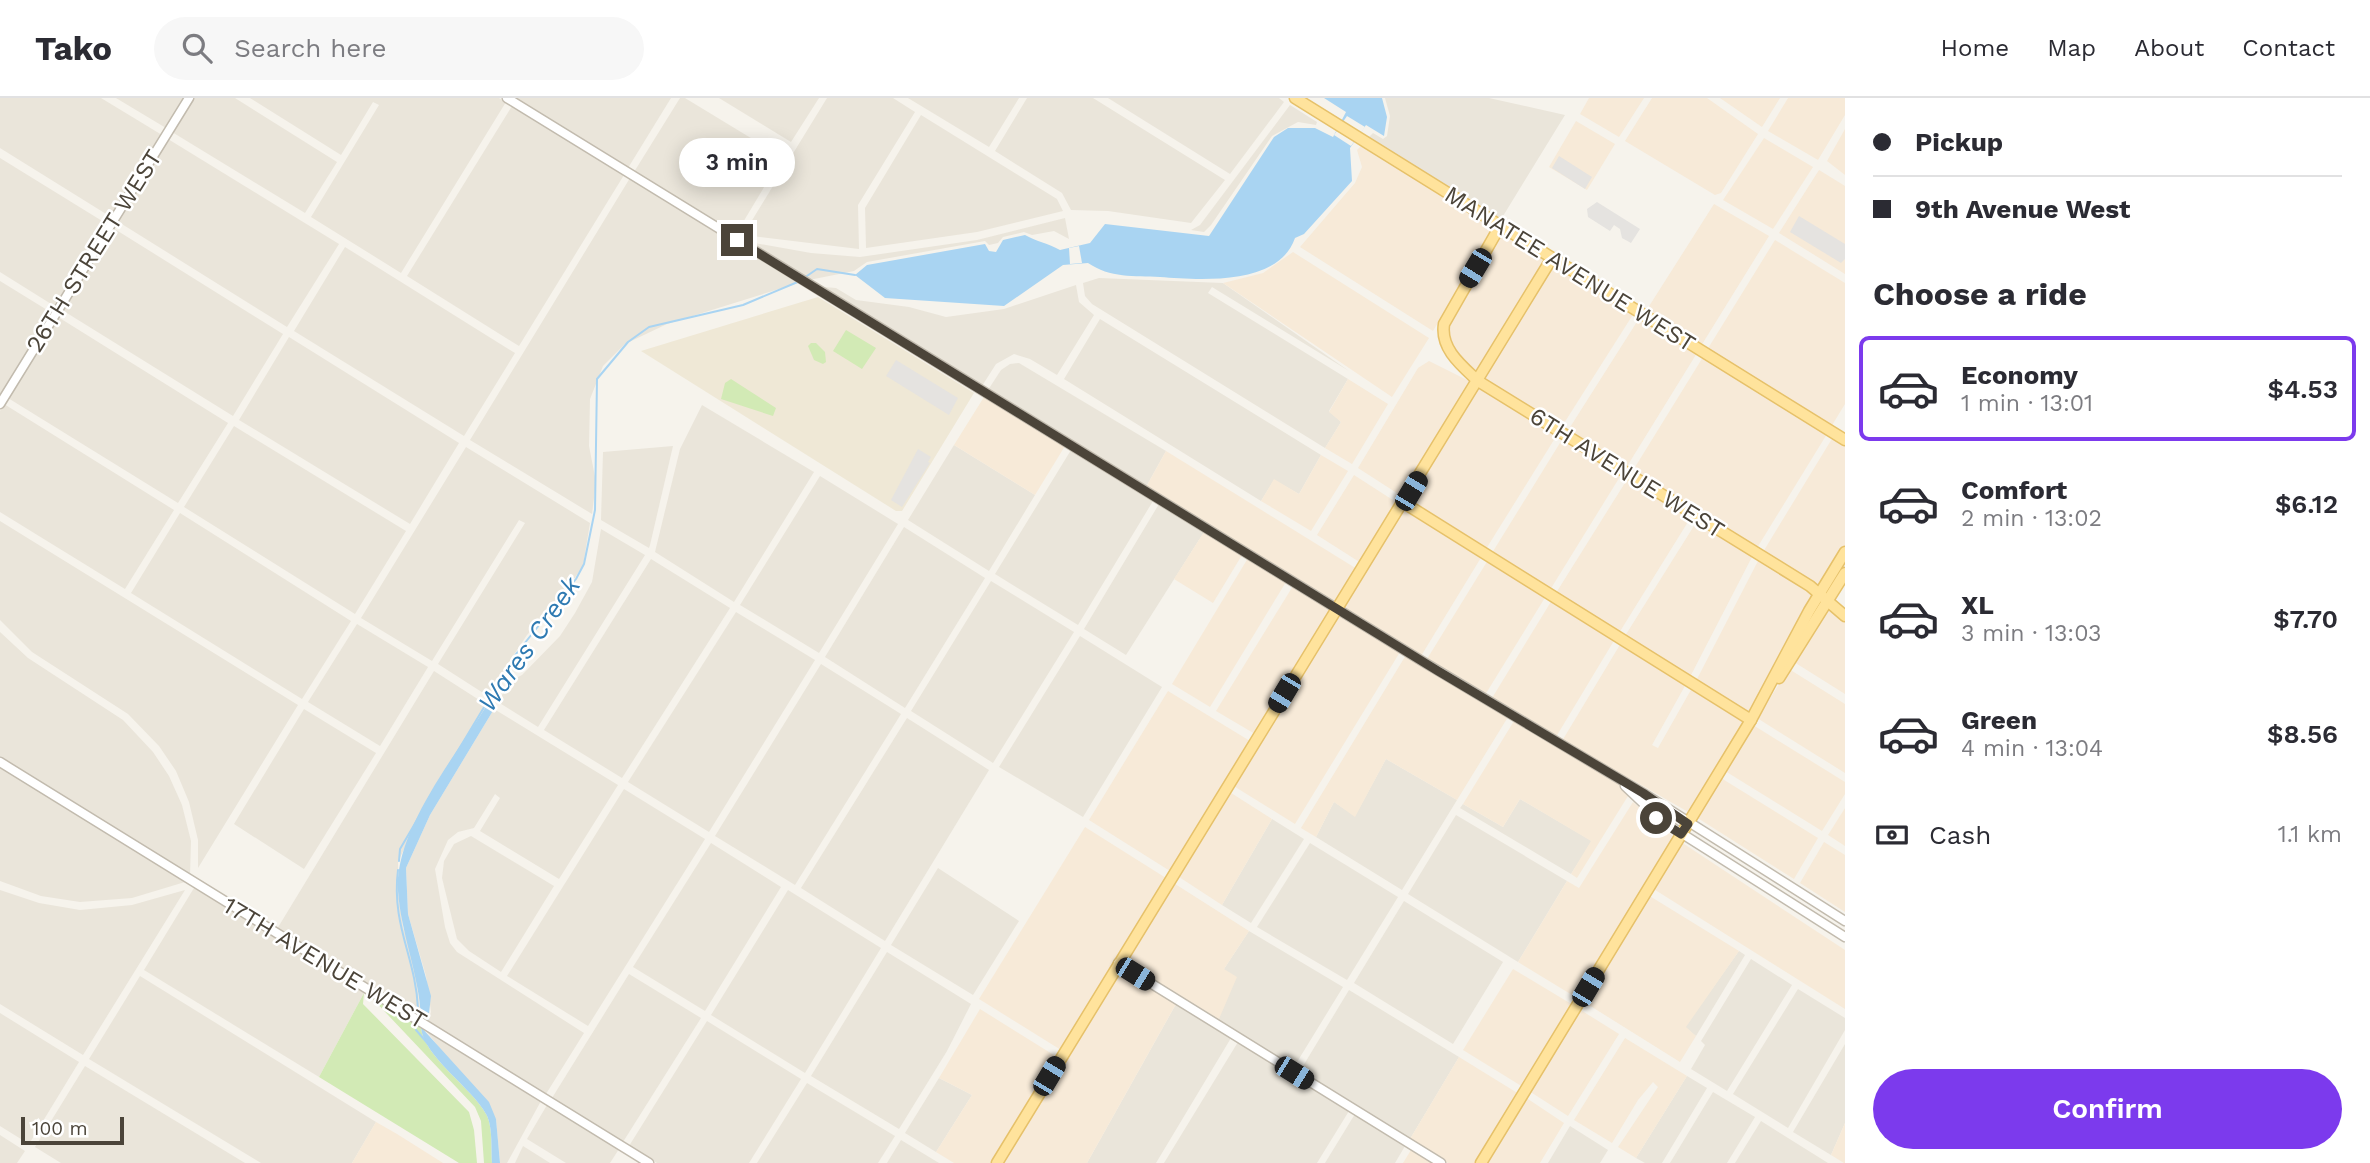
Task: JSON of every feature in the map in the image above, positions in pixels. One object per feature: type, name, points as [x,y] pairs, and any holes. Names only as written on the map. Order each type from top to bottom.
[{"type":"main road","name":"MANATEE AVENUE WEST","points":[[1295,98],[1845,440]]},
{"type":"main road","name":"6TH AVENUE WEST","points":[[1500,226],[1443,326],[1445,343],[1451,354],[1478,381],[1823,598],[1845,615]]},
{"type":"main road","points":[[997,1163],[1552,258]]},
{"type":"main road","points":[[1404,503],[1751,720]]},
{"type":"main road","points":[[1481,1163],[1751,720],[1823,598],[1845,552]]},
{"type":"main road","points":[[1823,598],[1845,573]]},
{"type":"street","name":"26TH STREET WEST","points":[[0,404],[189,98]]},
{"type":"street","points":[[507,98],[1336,608],[1643,793],[1845,921]]},
{"type":"street","name":"17TH AVENUE WEST","points":[[0,762],[649,1163]]},
{"type":"street","points":[[1623,783],[1651,813],[1681,834],[1845,937]]},
{"type":"street","points":[[1118,963],[1441,1163]]},
{"type":"shaded area","points":[[0,98],[101,98],[162,135],[111,217],[0,148]]},
{"type":"shaded area","points":[[116,98],[185,98],[166,128]]},
{"type":"shaded area","points":[[193,98],[235,98],[337,162],[305,213],[172,132]]},
{"type":"shaded area","points":[[250,98],[499,98],[506,102],[401,273],[311,217],[379,105],[373,102],[341,155]]},
{"type":"shaded area","points":[[514,98],[671,98],[628,168]]},
{"type":"shaded area","points":[[680,98],[685,98],[782,157],[736,234],[634,172]]},
{"type":"shaded area","points":[[719,98],[819,98],[791,142]]},
{"type":"shaded area","points":[[827,98],[893,98],[915,112],[858,205],[859,249],[743,235]]},
{"type":"shaded area","points":[[908,98],[1019,98],[989,147]]},
{"type":"shaded area","points":[[1027,98],[1093,98],[1225,180],[1191,223],[1108,211],[1071,210],[1062,193],[995,151]]},
{"type":"shaded area","points":[[1108,98],[1279,98],[1284,102],[1230,174]]},
{"type":"shaded area","points":[[1385,98],[1489,98],[1565,115],[1500,221],[1368,138],[1373,133],[1383,139],[1387,136],[1390,116]]},
{"type":"shaded area","points":[[1589,98],[1644,98],[1619,137],[1580,114]]},
{"type":"shaded area","points":[[1652,98],[1707,98],[1758,134],[1721,193],[1715,195],[1625,141]]},
{"type":"shaded area","points":[[1720,98],[1780,98],[1762,127]]},
{"type":"shaded area","points":[[1788,98],[1845,98],[1845,115],[1818,160],[1768,131]]},
{"type":"shaded area","points":[[1290,105],[1317,122],[1316,125],[1298,122],[1272,136],[1211,225],[1204,232],[1191,230],[1200,225]]},
{"type":"shaded area","points":[[512,106],[624,175],[519,346],[407,276]]},
{"type":"shaded area","points":[[921,115],[1057,199],[1063,211],[977,232],[866,248],[865,208]]},
{"type":"shaded area","points":[[1576,121],[1615,144],[1587,190],[1549,167]]},
{"type":"shaded area","points":[[1845,129],[1845,175],[1827,161]]},
{"type":"shaded area","points":[[1764,138],[1813,167],[1773,229],[1723,200]]},
{"type":"shaded area","points":[[168,139],[339,244],[287,327],[117,221]]},
{"type":"shaded area","points":[[1362,145],[1495,228],[1433,331],[1300,247],[1355,183],[1362,167],[1357,150]]},
{"type":"shaded area","points":[[1559,156],[1592,177],[1585,189],[1552,168]]},
{"type":"shaded area","points":[[0,158],[107,224],[56,307],[0,272]]},
{"type":"shaded area","points":[[1819,170],[1845,186],[1845,274],[1779,233]]},
{"type":"shaded area","points":[[630,178],[798,283],[667,324],[625,344],[603,366],[590,399],[589,446],[596,482],[592,514],[470,440]]},
{"type":"shaded area","points":[[1597,202],[1640,229],[1631,243],[1622,238],[1620,229],[1614,225],[1610,231],[1588,217],[1587,209]]},
{"type":"shaded area","points":[[1714,204],[1769,236],[1701,346],[1646,311]]},
{"type":"shaded area","points":[[1799,216],[1845,244],[1845,259],[1841,263],[1790,232]]},
{"type":"shaded area","points":[[1065,218],[1069,239],[1054,231],[1032,235],[1024,232],[1003,237],[998,243],[989,245],[985,241],[867,262],[854,271],[809,280],[749,242],[811,253],[860,257],[977,240]]},
{"type":"shaded area","points":[[113,228],[283,334],[233,416],[62,310]]},
{"type":"shaded area","points":[[1501,232],[1547,260],[1478,375],[1454,351],[1447,332],[1453,312]]},
{"type":"shaded area","points":[[1775,240],[1845,283],[1845,404],[1831,427],[1707,350]]},
{"type":"shaded area","points":[[345,247],[515,353],[464,436],[294,331]]},
{"type":"shaded area","points":[[1293,252],[1429,338],[1392,397],[1223,283],[1263,273]]},
{"type":"shaded area","points":[[1553,264],[1634,313],[1561,428],[1483,380]]},
{"type":"shaded area","points":[[1099,278],[1223,283],[1349,371],[1212,287],[1208,293],[1348,379],[1329,411],[1341,422],[1325,448],[1092,304],[1085,296],[1083,283]]},
{"type":"shaded area","points":[[0,281],[52,313],[0,397]]},
{"type":"shaded area","points":[[1076,285],[1079,302],[1094,315],[1057,375],[1030,359],[1014,354],[996,364],[982,386],[824,287],[836,288],[856,300],[909,307],[946,317],[1004,309]]},
{"type":"shaded area","points":[[818,297],[974,393],[902,511],[896,511],[641,351]]},
{"type":"shaded area","points":[[58,317],[228,423],[178,503],[8,398]]},
{"type":"shaded area","points":[[1640,317],[1697,353],[1626,468],[1567,432]]},
{"type":"shaded area","points":[[1100,319],[1321,455],[1299,494],[1274,480],[1261,501],[1064,379]]},
{"type":"shaded area","points":[[289,337],[459,443],[410,524],[239,420]]},
{"type":"shaded area","points":[[1703,357],[1827,434],[1757,548],[1632,472]]},
{"type":"shaded area","points":[[896,360],[958,398],[949,415],[886,376]]},
{"type":"shaded area","points":[[1429,361],[1473,383],[1403,497],[1358,468],[1418,368]]},
{"type":"shaded area","points":[[1019,363],[1166,451],[1146,487],[988,390],[1001,370],[1010,364]]},
{"type":"shaded area","points":[[1348,379],[1388,404],[1352,464],[1325,448],[1341,422],[1329,412]]},
{"type":"shaded area","points":[[1479,386],[1557,435],[1486,549],[1409,501]]},
{"type":"shaded area","points":[[984,397],[1065,446],[1035,495],[954,445]]},
{"type":"shaded area","points":[[4,404],[174,510],[125,589],[0,512],[0,411]]},
{"type":"shaded area","points":[[702,405],[814,472],[734,602],[655,552],[680,449]]},
{"type":"shaded area","points":[[234,426],[406,531],[355,614],[184,507]]},
{"type":"shaded area","points":[[1833,437],[1845,445],[1845,545],[1819,588],[1763,552]]},
{"type":"shaded area","points":[[1563,438],[1621,475],[1550,590],[1492,553]]},
{"type":"shaded area","points":[[954,445],[1035,495],[989,571],[908,520]]},
{"type":"shaded area","points":[[673,446],[649,548],[601,520],[603,452]]},
{"type":"shaded area","points":[[466,447],[590,523],[583,566],[560,599],[527,635],[507,665],[508,672],[491,698],[438,664],[525,523],[519,520],[432,661],[361,618]]},
{"type":"shaded area","points":[[918,449],[931,457],[928,462],[930,463],[902,507],[891,500]]},
{"type":"shaded area","points":[[1071,450],[1153,501],[1078,625],[995,574]]},
{"type":"shaded area","points":[[1166,451],[1357,569],[1335,603],[1146,487]]},
{"type":"shaded area","points":[[1321,455],[1348,471],[1311,531],[1261,501],[1274,479],[1299,494]]},
{"type":"shaded area","points":[[1354,475],[1399,504],[1361,563],[1317,535]]},
{"type":"shaded area","points":[[820,476],[898,524],[819,653],[740,605]]},
{"type":"shaded area","points":[[1628,478],[1691,517],[1619,633],[1556,593]]},
{"type":"shaded area","points":[[1159,504],[1204,532],[1126,655],[1084,629]]},
{"type":"shaded area","points":[[1405,508],[1482,556],[1421,656],[1341,607]]},
{"type":"shaded area","points":[[180,513],[351,621],[302,699],[131,593]]},
{"type":"shaded area","points":[[0,521],[298,705],[198,868],[198,840],[189,802],[176,771],[159,746],[128,714],[32,652],[0,620]]},
{"type":"shaded area","points":[[1697,521],[1753,555],[1690,677],[1625,636]]},
{"type":"shaded area","points":[[904,527],[985,578],[905,708],[825,657]]},
{"type":"shaded area","points":[[601,529],[645,555],[538,727],[498,702],[510,681],[522,675],[560,636],[575,613],[592,582]]},
{"type":"shaded area","points":[[1204,532],[1242,555],[1213,603],[1174,579]]},
{"type":"shaded area","points":[[1248,558],[1286,582],[1210,707],[1172,684]]},
{"type":"shaded area","points":[[651,559],[730,608],[622,778],[544,730]]},
{"type":"shaded area","points":[[1759,559],[1814,595],[1750,715],[1696,681]]},
{"type":"shaded area","points":[[1488,560],[1546,596],[1485,695],[1427,659]]},
{"type":"shaded area","points":[[991,581],[1074,632],[993,763],[911,711]]},
{"type":"shaded area","points":[[1293,586],[1331,610],[1255,734],[1216,711]]},
{"type":"shaded area","points":[[1552,600],[1615,639],[1556,737],[1492,698]]},
{"type":"shaded area","points":[[1828,607],[1845,620],[1845,694],[1794,662]]},
{"type":"shaded area","points":[[736,612],[815,660],[709,832],[628,782]]},
{"type":"shaded area","points":[[1337,613],[1400,652],[1295,824],[1232,785]]},
{"type":"shaded area","points":[[357,624],[428,667],[380,746],[308,702]]},
{"type":"shaded area","points":[[0,632],[28,658],[123,720],[153,752],[169,776],[182,805],[191,841],[190,876],[0,758]]},
{"type":"shaded area","points":[[1080,636],[1162,687],[1083,817],[999,767]]},
{"type":"shaded area","points":[[1621,643],[1686,684],[1652,745],[1658,748],[1692,688],[1746,722],[1690,813],[1629,778],[1628,781],[1562,741]]},
{"type":"shaded area","points":[[1406,655],[1508,717],[1457,800],[1386,759],[1355,817],[1334,802],[1316,837],[1301,828]]},
{"type":"shaded area","points":[[821,664],[901,714],[795,885],[715,836]]},
{"type":"shaded area","points":[[1789,669],[1845,704],[1845,773],[1757,718]]},
{"type":"shaded area","points":[[434,671],[487,705],[427,800],[398,862],[398,892],[403,927],[414,961],[421,1017],[277,929]]},
{"type":"shaded area","points":[[1168,691],[1250,741],[1170,871],[1089,820]]},
{"type":"shaded area","points":[[304,709],[376,753],[304,869],[234,824]]},
{"type":"shaded area","points":[[494,709],[618,785],[559,879],[480,831],[500,798],[495,794],[474,828],[458,832],[448,840],[435,869],[445,927],[450,943],[457,952],[584,1033],[546,1094],[428,1022],[431,1012],[426,976],[408,914],[406,868],[430,815]]},
{"type":"shaded area","points":[[907,718],[989,770],[885,941],[801,888]]},
{"type":"shaded area","points":[[1514,721],[1621,786],[1628,796],[1577,878],[1571,874],[1591,841],[1520,799],[1503,827],[1463,804]]},
{"type":"shaded area","points":[[1753,725],[1845,782],[1845,794],[1822,831],[1725,771]]},
{"type":"shaded area","points":[[1386,759],[1457,800],[1402,890],[1316,837],[1334,802],[1355,816]]},
{"type":"shaded area","points":[[0,767],[185,882],[132,898],[80,902],[41,896],[0,881]]},
{"type":"shaded area","points":[[1721,778],[1818,838],[1794,879],[1696,817]]},
{"type":"shaded area","points":[[624,789],[705,839],[588,1026],[507,976]]},
{"type":"shaded area","points":[[1228,791],[1272,819],[1222,905],[1176,875]]},
{"type":"shaded area","points":[[1520,799],[1592,841],[1571,874],[1460,808],[1463,804],[1503,827]]},
{"type":"shaded area","points":[[1633,802],[1675,838],[1577,998],[1518,962],[1567,881],[1579,888]]},
{"type":"shaded area","points":[[1845,808],[1845,846],[1828,835]]},
{"type":"shaded area","points":[[1456,815],[1567,881],[1518,962],[1408,894]]},
{"type":"shaded area","points":[[1272,819],[1304,839],[1251,923],[1222,905]]},
{"type":"shaded area","points":[[1085,827],[1166,878],[1061,1050],[979,999]]},
{"type":"shaded area","points":[[471,836],[554,886],[501,972],[469,951],[457,939],[442,878],[444,861],[454,844]]},
{"type":"shaded area","points":[[1681,842],[1845,950],[1845,1009],[1652,888]]},
{"type":"shaded area","points":[[1824,842],[1845,855],[1845,912],[1800,883]]},
{"type":"shaded area","points":[[711,843],[781,887],[705,1011],[633,967]]},
{"type":"shaded area","points":[[1310,843],[1398,897],[1347,980],[1257,927]]},
{"type":"shaded area","points":[[938,868],[1019,921],[973,995],[891,945]]},
{"type":"shaded area","points":[[1172,882],[1249,931],[1224,969],[1237,977],[1219,1019],[1123,962]]},
{"type":"shaded area","points":[[194,888],[364,993],[319,1077],[144,970]]},
{"type":"shaded area","points":[[0,890],[39,903],[80,910],[132,905],[185,890],[83,1055],[0,1004]]},
{"type":"shaded area","points":[[788,890],[881,948],[805,1073],[711,1015]]},
{"type":"shaded area","points":[[1648,895],[1739,951],[1686,1027],[1696,1036],[1680,1062],[1584,1002]]},
{"type":"shaded area","points":[[1404,901],[1503,962],[1453,1044],[1354,983]]},
{"type":"shaded area","points":[[1249,931],[1343,987],[1294,1067],[1207,1013],[1219,1018],[1224,969]]},
{"type":"shaded area","points":[[1739,951],[1745,955],[1696,1036],[1685,1027]]},
{"type":"shaded area","points":[[887,952],[971,1004],[947,1051],[899,1129],[811,1076]]},
{"type":"shaded area","points":[[1751,959],[1792,985],[1727,1091],[1691,1069],[1705,1045],[1701,1041]]},
{"type":"shaded area","points":[[1119,969],[1176,1004],[1087,1163],[1000,1163]]},
{"type":"shaded area","points":[[1513,969],[1573,1005],[1523,1087],[1463,1050]]},
{"type":"shaded area","points":[[629,974],[701,1018],[623,1142],[552,1098]]},
{"type":"shaded area","points":[[140,976],[376,1122],[352,1163],[261,1163],[89,1059]]},
{"type":"shaded area","points":[[1798,989],[1845,1018],[1845,1030],[1788,1128],[1733,1094]]},
{"type":"shaded area","points":[[1349,990],[1459,1057],[1410,1139],[1300,1071]]},
{"type":"shaded area","points":[[1176,1004],[1231,1038],[1156,1163],[1087,1163]]},
{"type":"shaded area","points":[[980,1009],[1057,1057],[992,1163],[954,1163],[936,1152],[972,1095],[939,1078]]},
{"type":"shaded area","points":[[1579,1009],[1619,1034],[1568,1116],[1529,1091]]},
{"type":"shaded area","points":[[0,1013],[79,1062],[29,1144],[0,1126]]},
{"type":"shaded area","points":[[707,1021],[801,1079],[749,1163],[657,1163],[629,1146]]},
{"type":"shaded area","points":[[426,1031],[541,1101],[507,1163],[500,1163],[496,1119]]},
{"type":"shaded area","points":[[1625,1038],[1687,1076],[1636,1158],[1618,1147],[1658,1087],[1653,1082],[1638,1100],[1612,1143],[1574,1120]]},
{"type":"shaded area","points":[[1238,1042],[1349,1111],[1317,1163],[1164,1163]]},
{"type":"shaded area","points":[[1845,1044],[1845,1123],[1831,1155],[1793,1132]]},
{"type":"shaded area","points":[[1459,1057],[1519,1094],[1477,1163],[1448,1163],[1410,1139]]},
{"type":"shaded area","points":[[85,1066],[245,1163],[61,1163],[35,1147]]},
{"type":"shaded area","points":[[1687,1076],[1707,1088],[1662,1163],[1645,1163],[1636,1158]]},
{"type":"shaded area","points":[[939,1078],[972,1095],[936,1152],[905,1133]]},
{"type":"shaded area","points":[[807,1083],[895,1136],[878,1163],[757,1163]]},
{"type":"shaded area","points":[[1713,1092],[1755,1117],[1727,1163],[1670,1163]]},
{"type":"shaded area","points":[[1525,1097],[1564,1123],[1540,1163],[1485,1163]]},
{"type":"shaded area","points":[[547,1105],[619,1149],[610,1163],[566,1163],[527,1139]]},
{"type":"shaded area","points":[[1355,1114],[1405,1146],[1395,1163],[1325,1163]]},
{"type":"shaded area","points":[[1761,1121],[1828,1163],[1735,1163]]},
{"type":"shaded area","points":[[376,1122],[397,1134],[443,1163],[352,1163]]},
{"type":"shaded area","points":[[1845,1123],[1845,1163],[1844,1163],[1831,1155]]},
{"type":"shaded area","points":[[1570,1126],[1608,1150],[1600,1163],[1548,1163]]},
{"type":"shaded area","points":[[0,1135],[25,1151],[17,1163],[0,1163]]},
{"type":"shaded area","points":[[901,1140],[939,1163],[887,1163]]},
{"type":"shaded area","points":[[523,1146],[550,1163],[515,1163]]},
{"type":"shaded area","points":[[1411,1150],[1433,1163],[1403,1163]]},
{"type":"green space","points":[[846,330],[876,348],[862,369],[833,351]]},
{"type":"green space","points":[[816,343],[825,352],[826,362],[823,364],[814,360],[808,346]]},
{"type":"green space","points":[[731,379],[776,408],[773,416],[721,399],[725,383]]},
{"type":"green space","points":[[364,993],[363,1004],[469,1112],[474,1130],[477,1163],[459,1163],[319,1077]]},
{"type":"green space","points":[[371,997],[421,1027],[430,1049],[480,1104],[490,1125],[492,1163],[484,1163],[481,1121],[475,1107]]},
{"type":"water","points":[[1324,98],[1382,98],[1387,117],[1384,136],[1366,125],[1350,148],[1352,181],[1304,234],[1295,238],[1286,254],[1273,265],[1256,272],[1236,277],[1196,279],[1122,275],[1088,263],[1063,265],[1004,306],[885,298],[855,275],[867,265],[985,244],[989,251],[996,252],[1003,240],[1025,235],[1060,250],[1090,243],[1105,224],[1209,236],[1274,137],[1288,128],[1315,128],[1333,137],[1346,112]]},
{"type":"water","points":[[487,705],[494,709],[430,815],[406,868],[408,914],[431,996],[428,1022],[421,1017],[403,923],[398,891],[399,868],[416,819],[429,794]]},
{"type":"water","points":[[421,1027],[489,1102],[496,1119],[500,1163],[492,1163],[491,1131],[486,1114],[430,1049]]},
{"type":"pier","points":[[1347,116],[1365,127],[1351,146],[1334,135]]},
{"type":"pier","points":[[1079,246],[1082,263],[1070,264],[1069,248]]},
{"type":"waterway","name":"Wares Creek","points":[[804,278],[817,269],[855,275]]},
{"type":"waterway","name":"Wares Creek","points":[[447,769],[516,654],[576,579],[584,564],[595,510],[597,379],[628,342],[649,327],[743,305],[800,281]]},
{"type":"waterway","name":"Wares Creek","points":[[399,861],[400,849],[423,810]]},
{"type":"waterway","name":"Wares Creek","points":[[398,870],[398,908],[418,1009]]},
{"type":"waterway","name":"Wares Creek","points":[[416,1030],[429,1045]]},
{"type":"route","points":[[737,240],[1438,671],[1643,793],[1688,824],[1681,834],[1656,818]]}]
